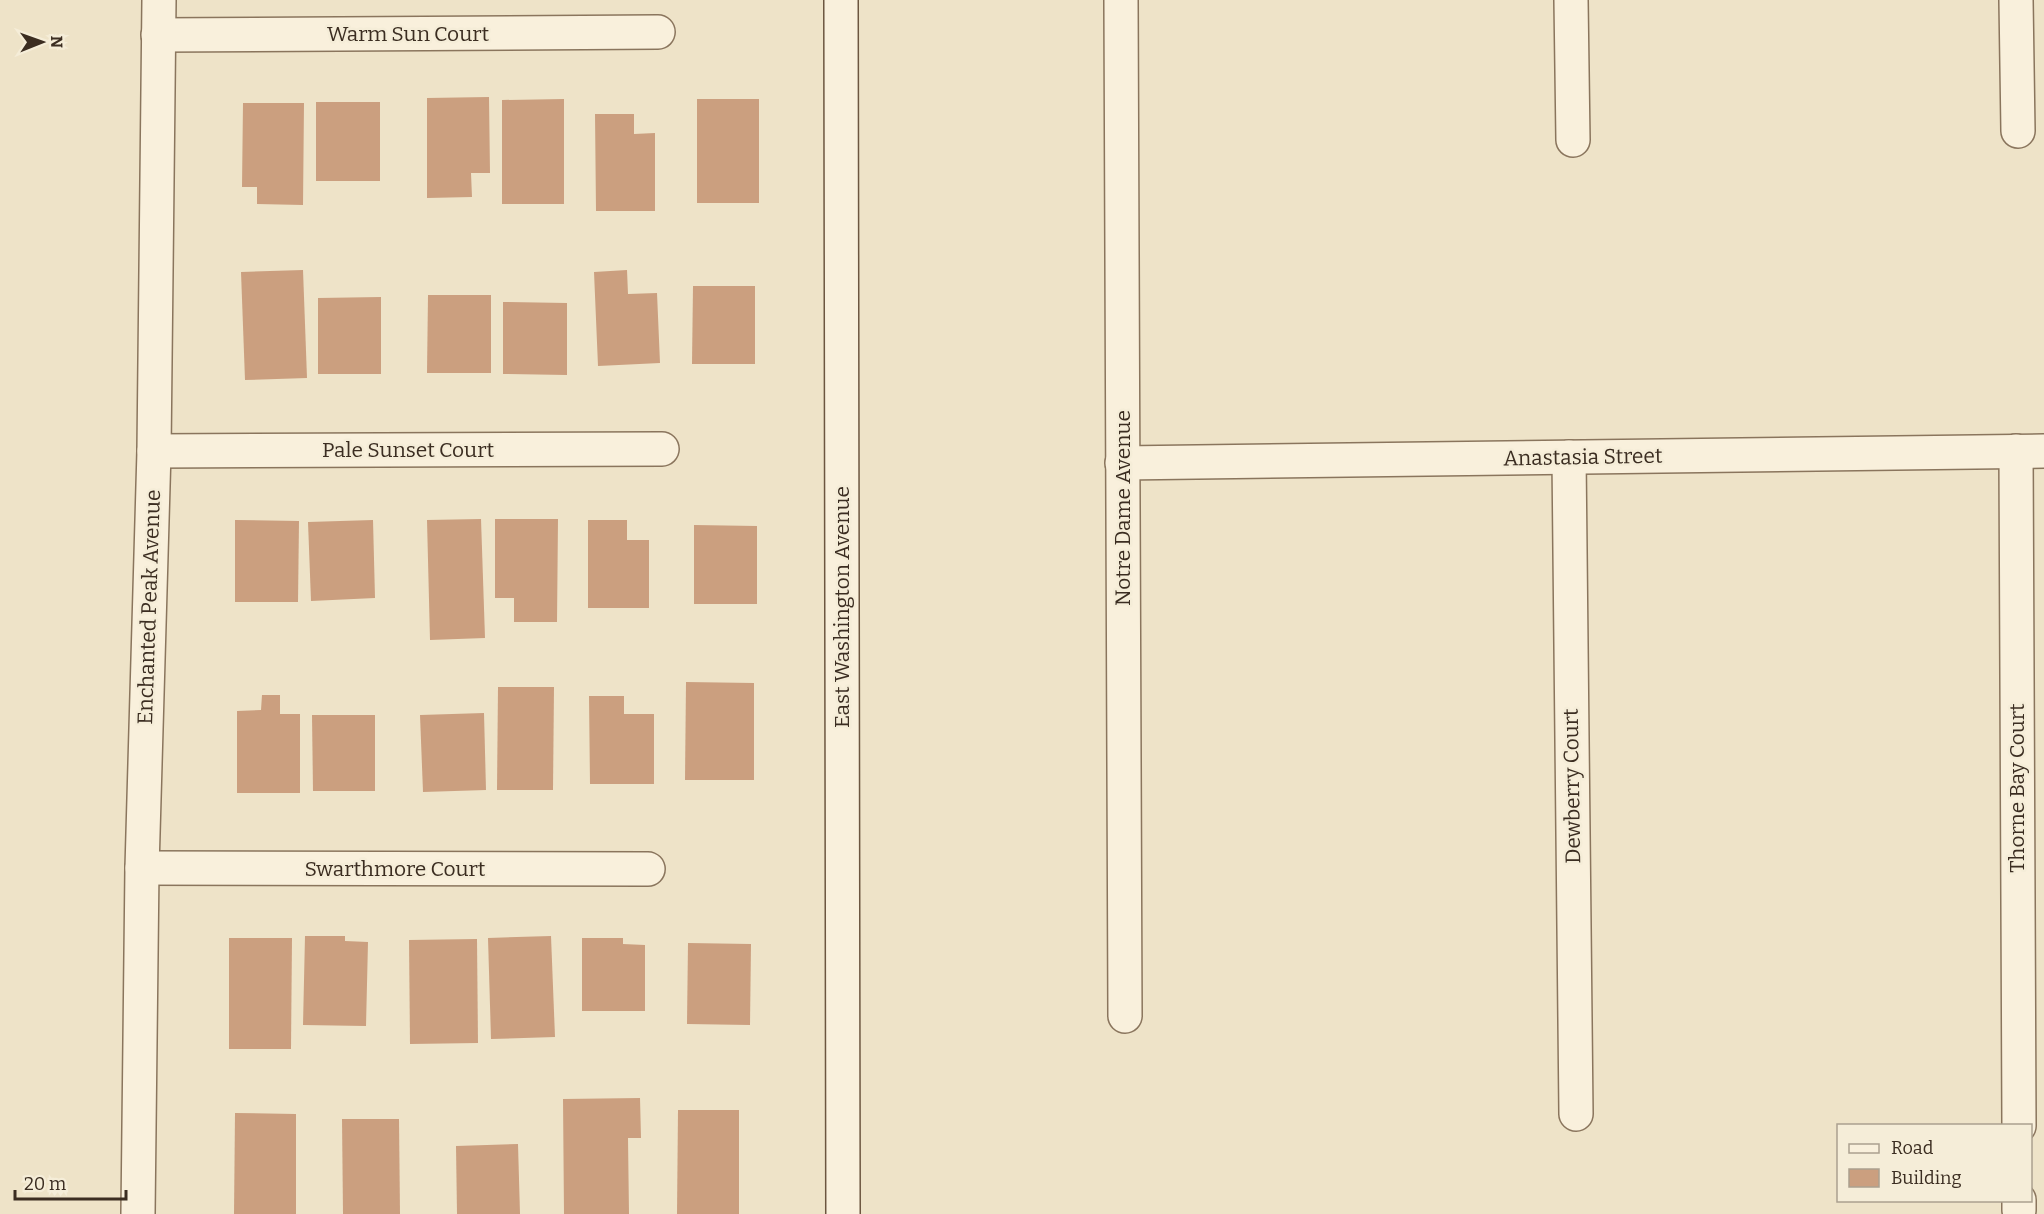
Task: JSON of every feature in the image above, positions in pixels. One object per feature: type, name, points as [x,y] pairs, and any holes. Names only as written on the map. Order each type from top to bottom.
[{"type":"street","name":"Enchanted Peak Avenue","points":[[138,1214],[142,868],[154,451],[159,0]]},
{"type":"street","name":"East Washington Avenue","points":[[841,0],[843,1214]]},
{"type":"street","name":"Notre Dame Avenue","points":[[1121,0],[1125,1016]]},
{"type":"street","points":[[1571,0],[1573,140]]},
{"type":"street","points":[[2016,0],[2018,131]]},
{"type":"street","name":"Warm Sun Court","points":[[158,35],[658,32]]},
{"type":"street","name":"Pale Sunset Court","points":[[154,451],[662,449]]},
{"type":"street","name":"Anastasia Street","points":[[1122,463],[2030,451]]},
{"type":"street","name":"Thorne Bay Court","points":[[2019,1124],[2030,451]]},
{"type":"street","name":"Dewberry Court","points":[[1569,457],[1576,1114]]},
{"type":"street","name":"Swarthmore Court","points":[[142,868],[648,869]]},
{"type":"building","points":[[489,97],[490,173],[471,173],[472,197],[427,198],[427,98]]},
{"type":"building","points":[[564,99],[564,204],[502,204],[502,100]]},
{"type":"building","points":[[697,99],[759,99],[759,203],[697,203]]},
{"type":"building","points":[[316,102],[380,102],[380,181],[316,181]]},
{"type":"building","points":[[243,103],[304,103],[303,205],[257,204],[257,187],[242,187]]},
{"type":"building","points":[[595,114],[634,114],[634,134],[655,133],[655,211],[596,211]]},
{"type":"building","points":[[303,270],[307,378],[245,380],[241,272]]},
{"type":"building","points":[[627,270],[628,294],[657,293],[660,363],[598,366],[594,272]]},
{"type":"building","points":[[693,286],[755,286],[755,364],[692,364]]},
{"type":"building","points":[[428,295],[491,295],[491,373],[427,373]]},
{"type":"building","points":[[381,297],[381,374],[318,374],[318,298]]},
{"type":"building","points":[[503,302],[567,303],[567,375],[503,374]]},
{"type":"building","points":[[481,519],[485,638],[430,640],[427,520]]},
{"type":"building","points":[[495,519],[558,519],[557,622],[514,622],[514,598],[495,598]]},
{"type":"building","points":[[235,520],[299,521],[298,602],[235,602]]},
{"type":"building","points":[[373,520],[375,598],[311,601],[308,522]]},
{"type":"building","points":[[588,520],[627,520],[627,540],[649,540],[649,608],[588,608]]},
{"type":"building","points":[[694,525],[757,526],[757,604],[694,604]]},
{"type":"building","points":[[686,682],[754,683],[754,780],[685,780]]},
{"type":"building","points":[[498,687],[554,687],[553,790],[497,790]]},
{"type":"building","points":[[262,695],[280,695],[280,714],[300,714],[300,793],[237,793],[237,711],[261,710]]},
{"type":"building","points":[[589,696],[624,696],[624,714],[654,714],[654,784],[590,784]]},
{"type":"building","points":[[484,713],[486,790],[423,792],[420,715]]},
{"type":"building","points":[[312,715],[375,715],[375,791],[313,791]]},
{"type":"building","points":[[305,936],[345,936],[345,941],[368,942],[366,1026],[303,1025]]},
{"type":"building","points":[[551,936],[555,1037],[491,1039],[488,938]]},
{"type":"building","points":[[229,938],[292,938],[291,1049],[229,1049]]},
{"type":"building","points":[[582,938],[623,938],[623,944],[645,945],[645,1011],[582,1011]]},
{"type":"building","points":[[477,939],[478,1043],[410,1044],[409,940]]},
{"type":"building","points":[[688,943],[751,944],[750,1025],[687,1024]]},
{"type":"building","points":[[640,1098],[641,1138],[628,1138],[629,1214],[564,1214],[563,1099]]},
{"type":"building","points":[[678,1110],[739,1110],[739,1214],[677,1214]]},
{"type":"building","points":[[235,1113],[296,1114],[296,1214],[234,1214]]},
{"type":"building","points":[[342,1119],[399,1119],[400,1214],[343,1214]]},
{"type":"building","points":[[518,1144],[520,1214],[457,1214],[456,1146]]}]
